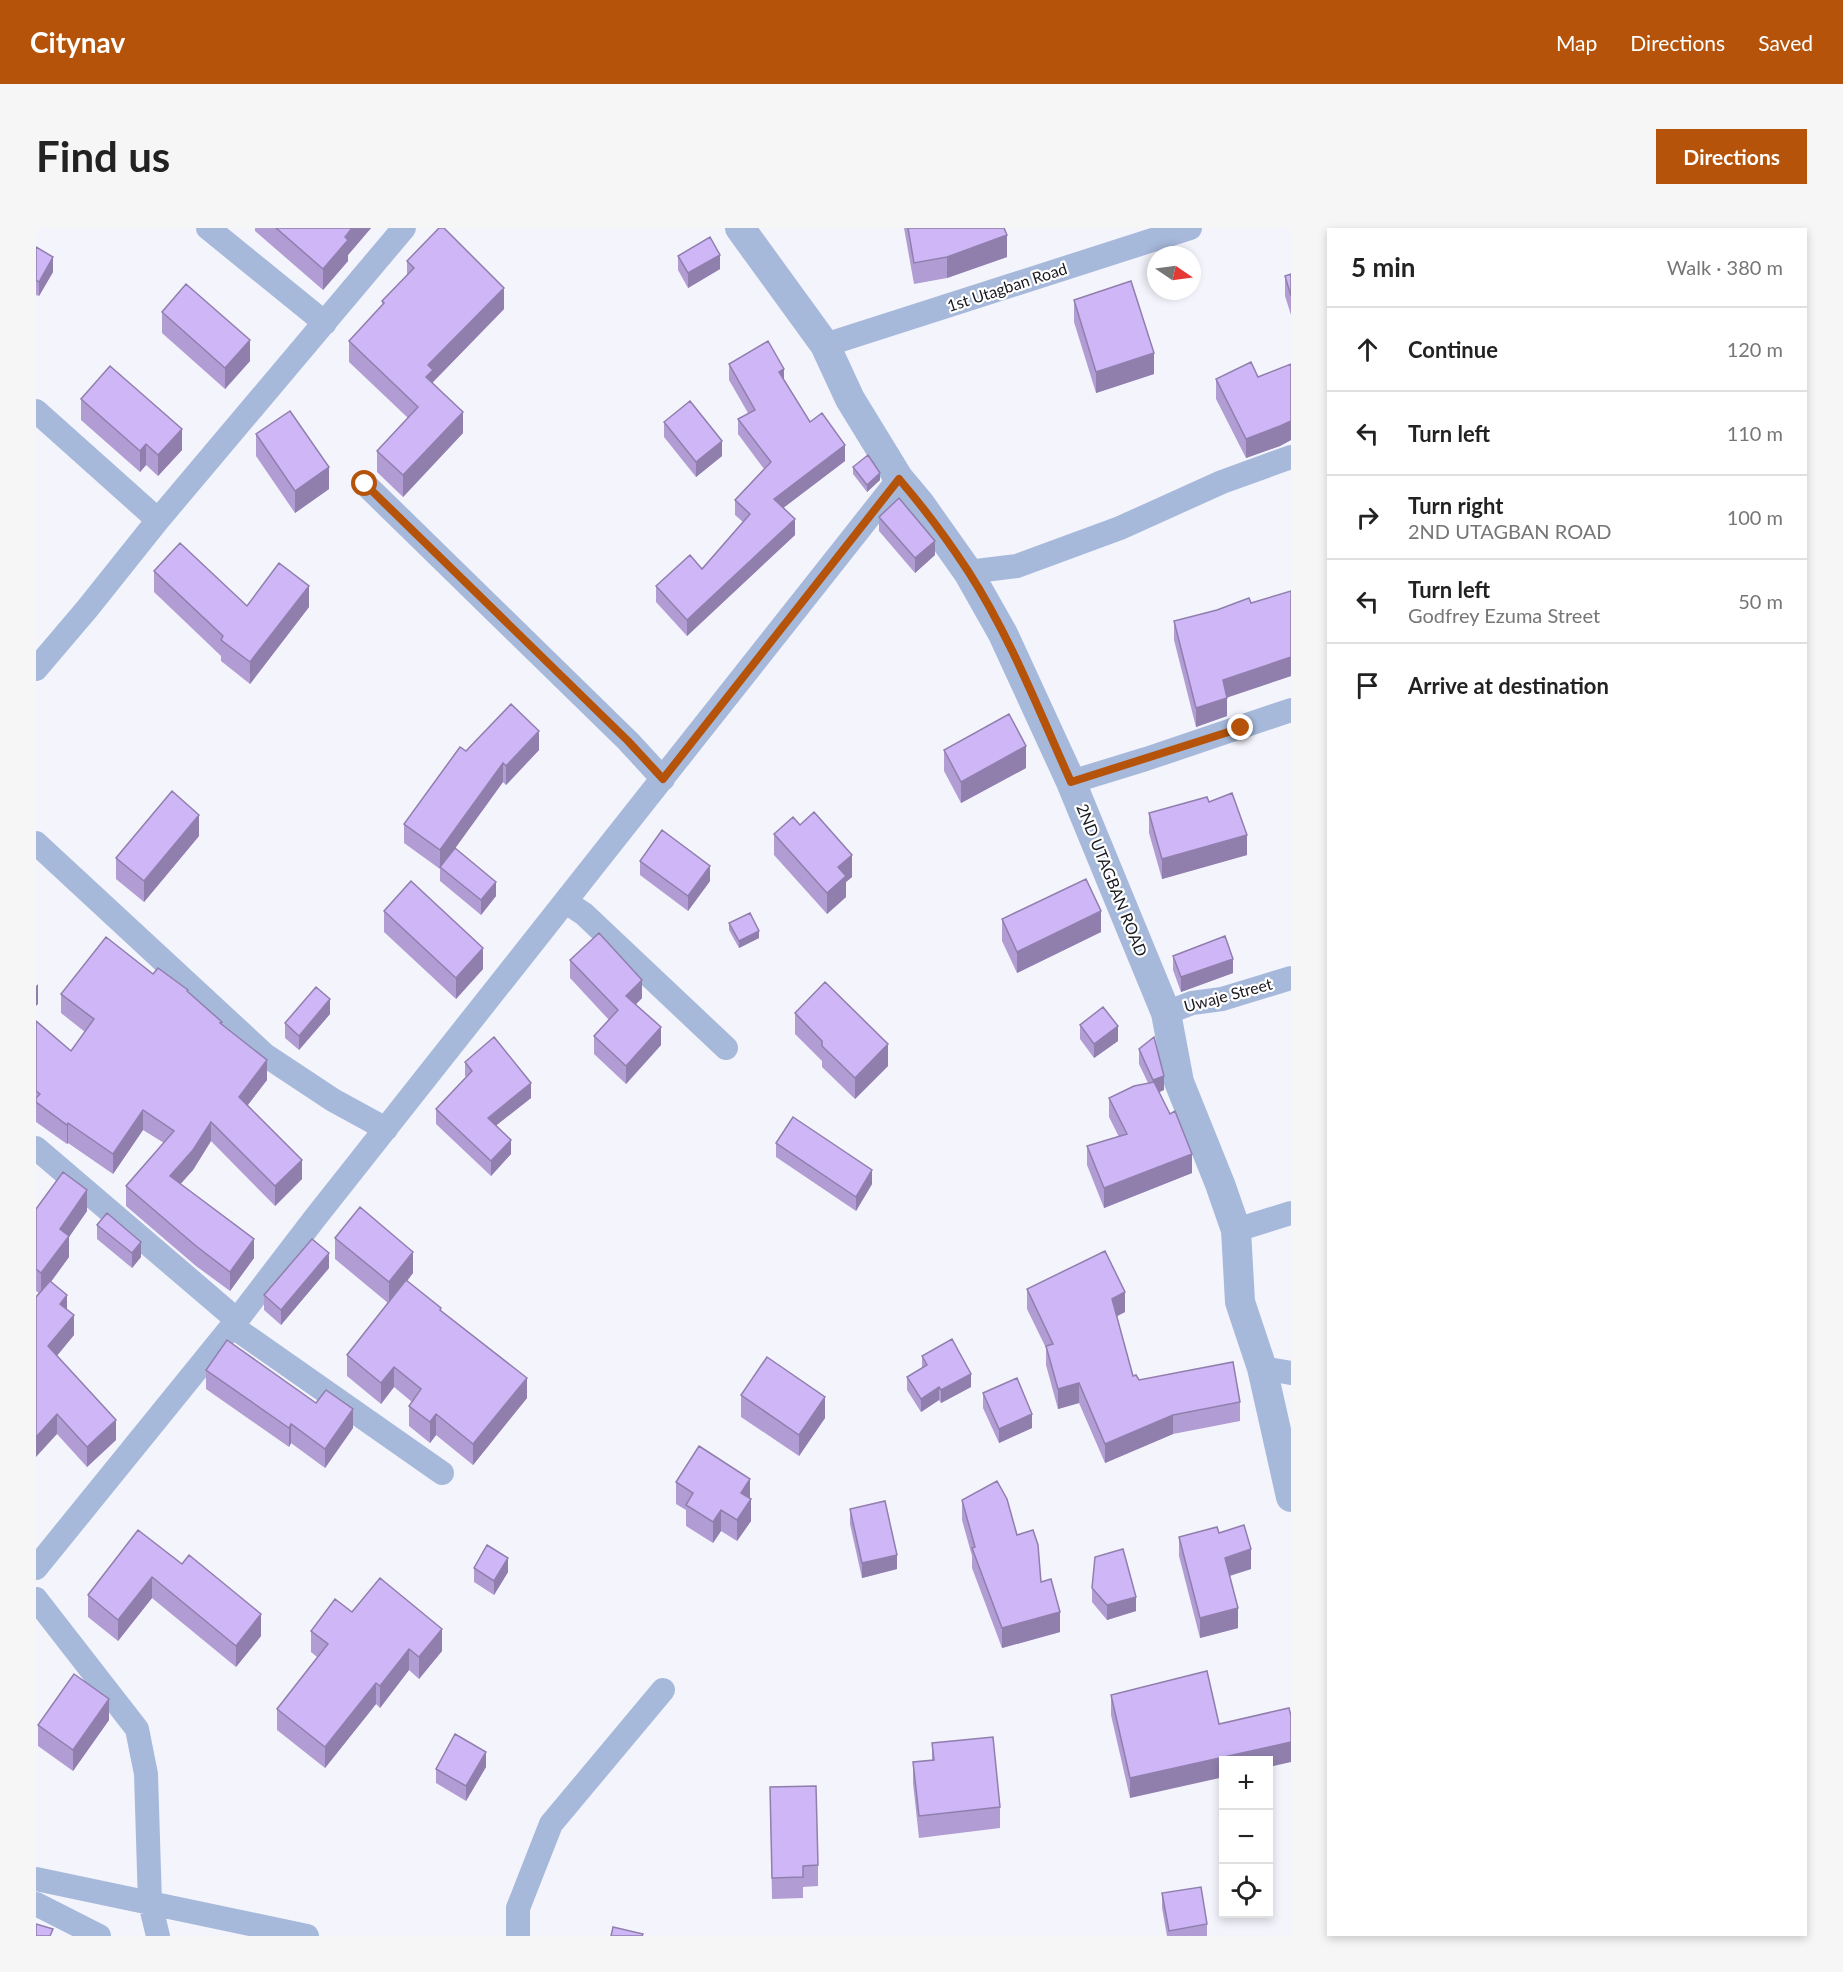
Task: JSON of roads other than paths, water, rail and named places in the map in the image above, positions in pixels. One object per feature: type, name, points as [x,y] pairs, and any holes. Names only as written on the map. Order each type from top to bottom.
[{"type":"street","points":[[208,228],[325,323]]},
{"type":"street","points":[[36,669],[404,228]]},
{"type":"street","name":"2ND UTAGBAN ROAD","points":[[740,228],[825,345],[850,399],[899,479],[920,504],[968,572],[1003,633],[1071,782],[1166,1013],[1179,1082],[1236,1230],[1240,1302],[1277,1371],[1291,1497]]},
{"type":"street","name":"1st Utagban Road","points":[[825,345],[1190,228]]},
{"type":"street","points":[[36,411],[158,520]]},
{"type":"street","points":[[968,572],[1017,566],[1120,528],[1222,482],[1291,457]]},
{"type":"street","points":[[36,1568],[235,1323],[899,479]]},
{"type":"street","points":[[365,484],[628,741],[663,779]]},
{"type":"street","points":[[1071,782],[1291,710]]},
{"type":"street","points":[[36,843],[265,1055],[333,1100],[386,1129]]},
{"type":"street","points":[[566,902],[584,914],[726,1048]]},
{"type":"street","name":"Uwaje Street","points":[[1166,1013],[1192,1003],[1222,999],[1291,978]]},
{"type":"street","points":[[36,1148],[235,1323],[442,1473]]},
{"type":"street","points":[[1236,1230],[1291,1213]]},
{"type":"street","points":[[36,1599],[137,1729],[146,1774],[150,1903],[158,1936]]},
{"type":"street","points":[[518,1936],[518,1908],[551,1824],[663,1690]]},
{"type":"street","points":[[36,1879],[307,1936]]},
{"type":"street","points":[[36,1904],[99,1936]]}]
